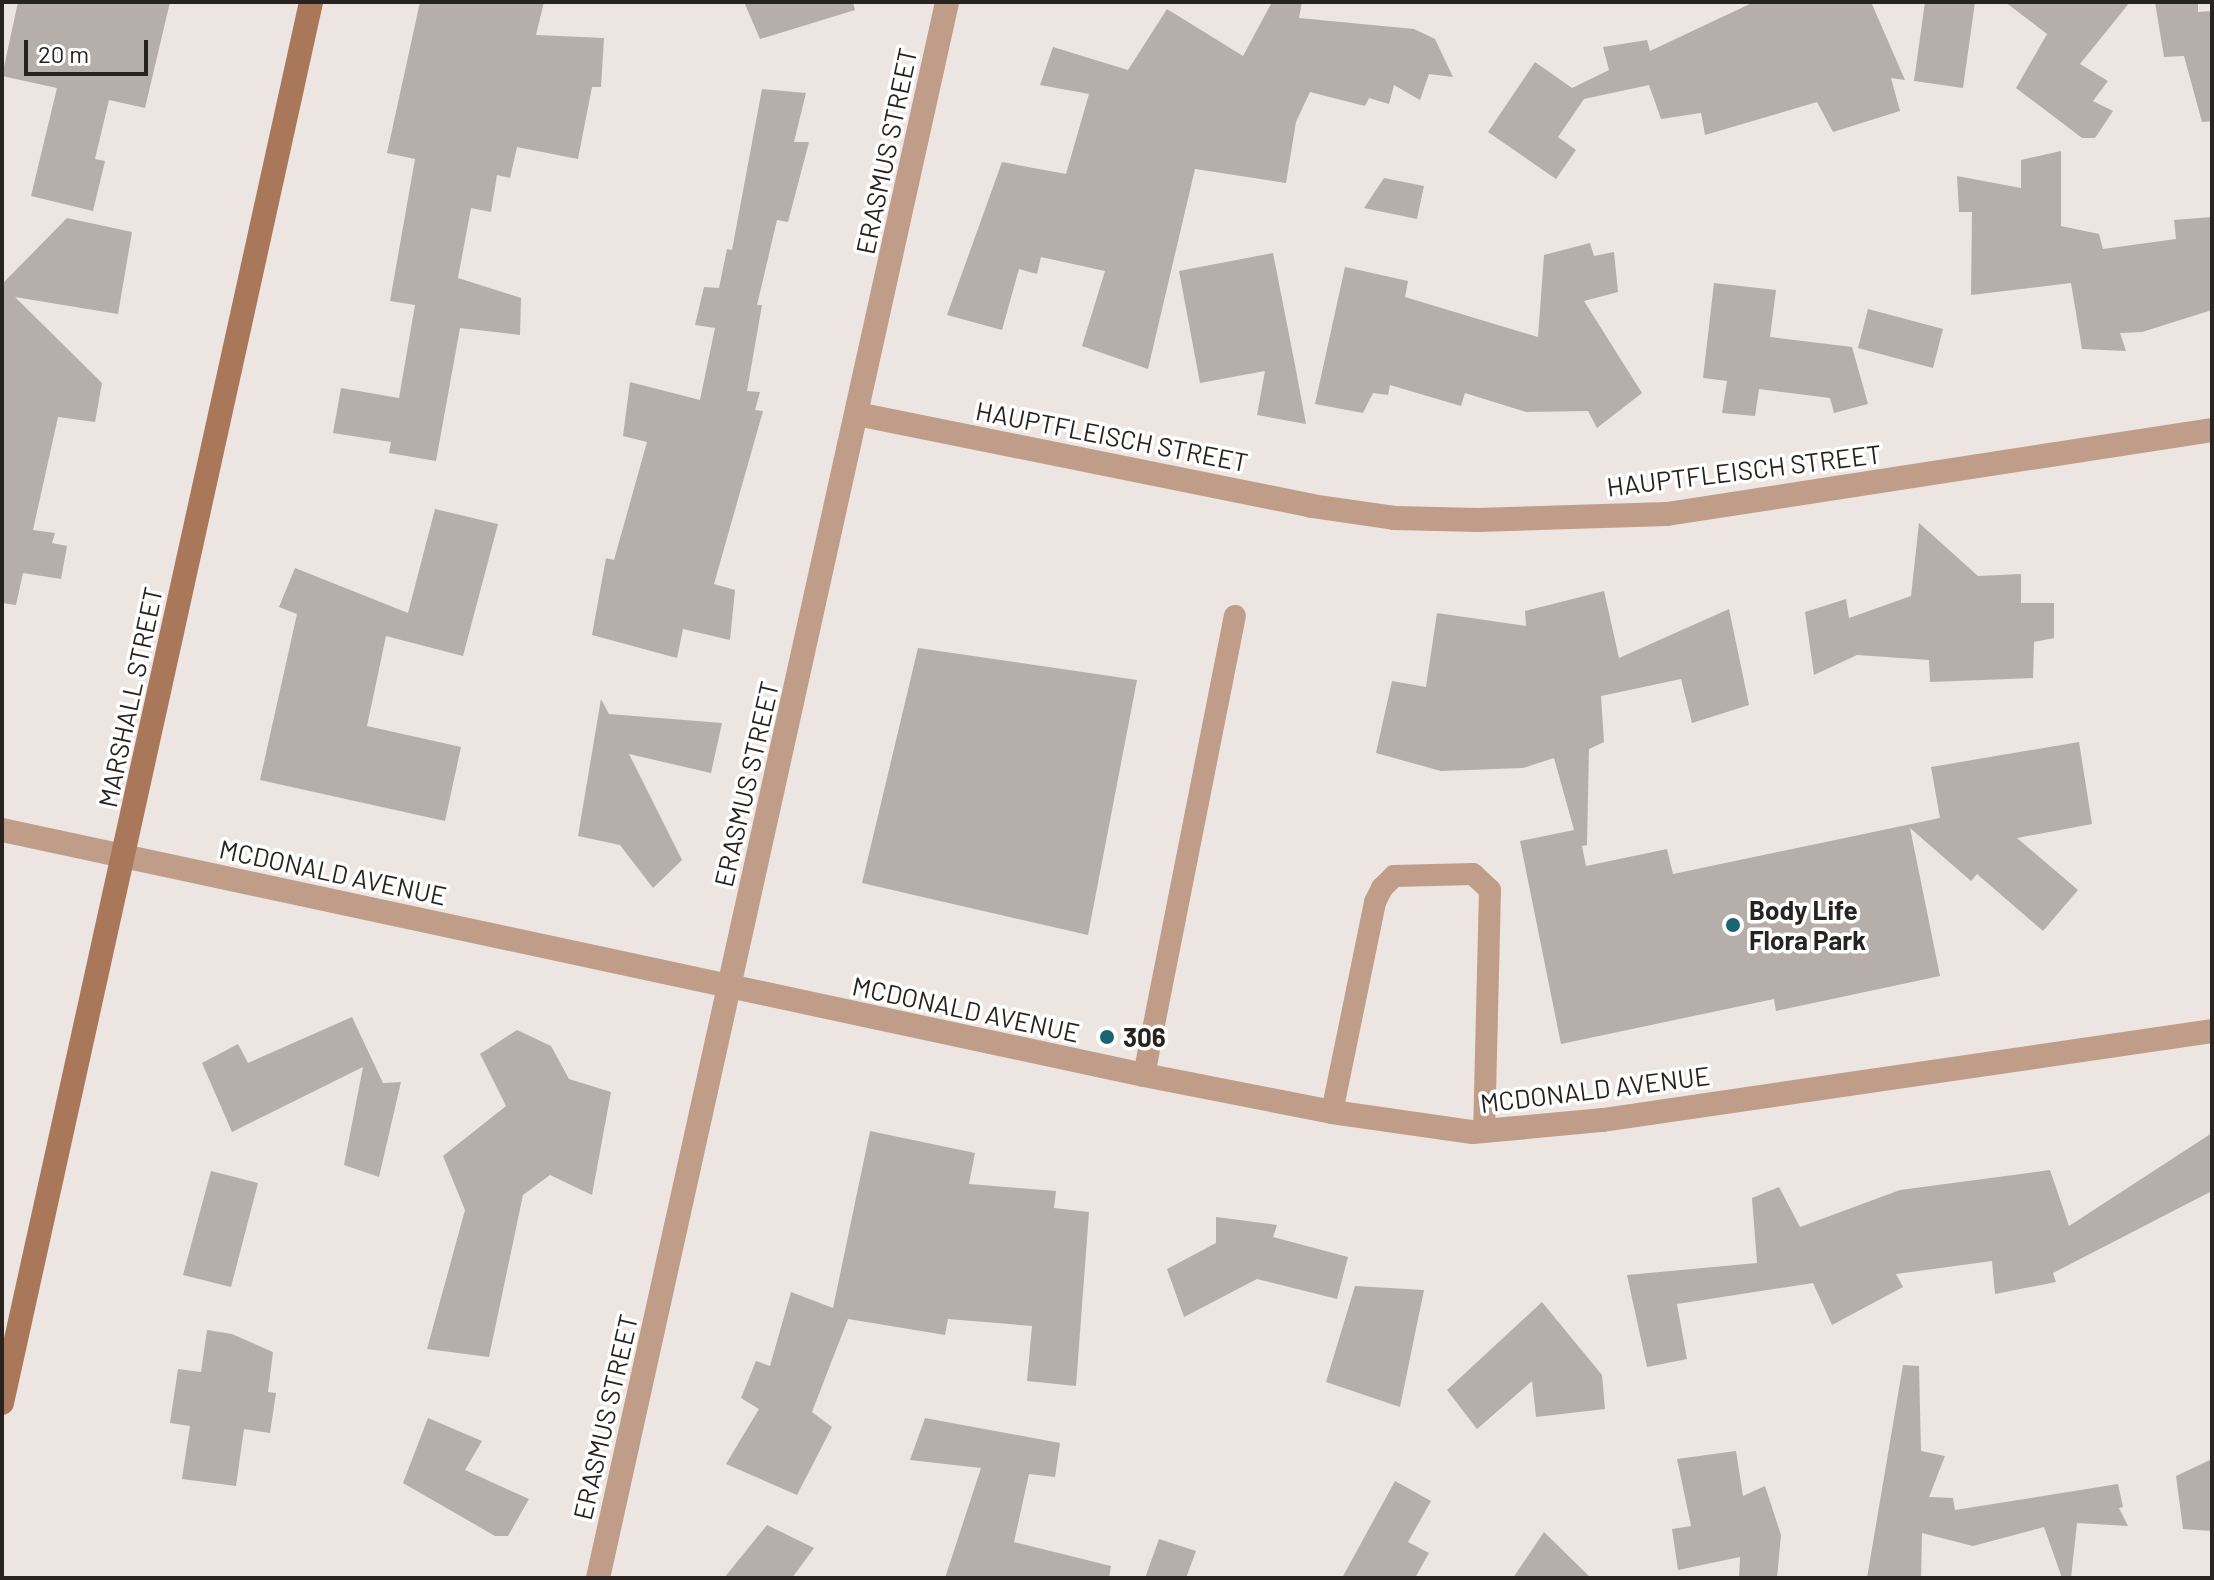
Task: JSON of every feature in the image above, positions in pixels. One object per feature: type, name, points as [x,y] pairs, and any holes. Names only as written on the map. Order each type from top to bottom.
[{"type":"street","name":"MARSHALL STREET","points":[[2,1403],[311,2]]},
{"type":"street","name":"ERASMUS STREET","points":[[598,1578],[947,2]]},
{"type":"street","name":"HAUPTFLEISCH STREET","points":[[857,414],[1312,506],[1394,518],[1478,520],[1667,514],[2212,430]]},
{"type":"street","name":"MCDONALD AVENUE","points":[[2,830],[1144,1075],[1332,1112],[1484,1131],[1603,1120],[2212,1031]]},
{"type":"lane","points":[[1144,1075],[1235,616]]},
{"type":"lane","points":[[1332,1112],[1382,888],[1394,876],[1473,874],[1490,890],[1484,1131]]},
{"type":"building","points":[[18,2],[170,2],[145,108],[109,100],[95,159],[105,161],[93,211],[31,196],[57,88],[2,76]]},
{"type":"building","points":[[420,2],[544,2],[536,35],[604,38],[601,87],[592,87],[578,159],[517,147],[510,178],[497,175],[491,212],[471,208],[458,278],[521,298],[520,335],[460,328],[436,461],[389,453],[391,442],[333,433],[341,388],[399,398],[415,305],[390,301],[415,159],[387,153]]},
{"type":"building","points":[[744,2],[853,2],[855,10],[760,39]]},
{"type":"building","points":[[1272,2],[1302,2],[1299,18],[1414,29],[1435,39],[1453,77],[1429,74],[1420,100],[1394,85],[1389,104],[1369,98],[1365,106],[1310,92],[1296,122],[1286,183],[1195,169],[1148,369],[1082,346],[1105,271],[1041,257],[1037,274],[1019,269],[1002,330],[947,315],[1002,162],[1066,174],[1089,94],[1040,85],[1053,47],[1128,70],[1167,9],[1243,56]]},
{"type":"building","points":[[1754,2],[1871,2],[1905,80],[1891,78],[1900,111],[1833,132],[1817,102],[1705,135],[1701,113],[1661,119],[1649,85],[1584,99],[1558,137],[1576,150],[1556,179],[1488,132],[1535,62],[1572,88],[1609,70],[1603,47],[1647,40],[1650,51]]},
{"type":"building","points":[[1925,2],[1975,2],[1963,88],[1914,81]]},
{"type":"building","points":[[2005,2],[2130,2],[2080,64],[2108,81],[2093,101],[2113,111],[2095,138],[2082,138],[2016,88],[2047,34]]},
{"type":"building","points":[[2155,2],[2198,2],[2198,12],[2212,11],[2212,121],[2202,122],[2184,56],[2164,57]]},
{"type":"building","points":[[762,89],[806,93],[794,142],[809,142],[788,222],[777,220],[757,305],[762,305],[747,391],[760,392],[755,410],[763,411],[714,584],[735,590],[730,640],[683,629],[677,658],[592,635],[606,558],[614,560],[647,442],[623,436],[630,382],[700,400],[715,328],[695,325],[704,287],[719,288],[727,249],[732,250]]},
{"type":"building","points":[[2061,151],[2061,226],[2099,234],[2103,249],[2176,239],[2174,220],[2212,217],[2212,310],[2142,332],[2120,333],[2126,351],[2082,349],[2071,283],[1971,295],[1972,212],[1959,212],[1957,176],[2021,188],[2021,160]]},
{"type":"building","points":[[1384,178],[1424,186],[1417,219],[1364,208]]},
{"type":"building","points":[[67,218],[132,232],[118,314],[15,297],[102,383],[95,422],[58,417],[33,530],[55,533],[52,543],[67,546],[61,579],[23,573],[16,605],[2,603],[2,284]]},
{"type":"building","points":[[1590,243],[1594,256],[1614,252],[1618,292],[1584,301],[1642,393],[1597,428],[1588,411],[1526,412],[1465,393],[1461,406],[1390,385],[1388,395],[1373,393],[1363,413],[1315,404],[1345,267],[1408,281],[1405,297],[1538,337],[1544,255]]},
{"type":"building","points":[[1273,253],[1306,424],[1257,415],[1265,371],[1200,383],[1179,271]]},
{"type":"building","points":[[1714,283],[1776,290],[1770,337],[1852,347],[1868,404],[1834,413],[1830,398],[1759,389],[1755,416],[1722,413],[1727,381],[1703,378]]},
{"type":"building","points":[[1868,309],[1943,329],[1933,368],[1858,348]]},
{"type":"building","points":[[435,509],[498,524],[463,656],[386,636],[367,726],[461,747],[445,821],[260,780],[297,614],[279,607],[295,568],[408,613]]},
{"type":"building","points":[[1919,523],[1978,576],[2021,574],[2021,603],[2054,603],[2054,638],[2034,642],[2033,678],[1930,682],[1929,660],[1857,655],[1814,675],[1805,612],[1846,599],[1849,618],[1911,596]]},
{"type":"building","points":[[1604,591],[1619,658],[1729,609],[1749,705],[1692,723],[1681,679],[1601,696],[1604,742],[1589,749],[1587,845],[1582,846],[1586,866],[1667,849],[1673,874],[1940,818],[1931,767],[2079,742],[2092,824],[2017,838],[2078,890],[2043,931],[1977,874],[1971,881],[1910,828],[1940,976],[1776,1011],[1774,999],[1561,1044],[1520,841],[1574,830],[1554,758],[1523,768],[1441,771],[1376,753],[1392,681],[1426,687],[1437,613],[1526,626],[1525,611]]},
{"type":"building","points":[[918,648],[1137,680],[1088,935],[862,883]]},
{"type":"building","points":[[601,699],[609,714],[722,723],[711,773],[629,754],[682,860],[653,888],[620,845],[578,836]]},
{"type":"building","points":[[352,1017],[383,1083],[401,1082],[379,1177],[344,1165],[363,1067],[232,1132],[202,1063],[238,1044],[248,1063]]},
{"type":"building","points":[[517,1030],[551,1046],[569,1079],[611,1092],[592,1195],[550,1175],[523,1195],[489,1357],[427,1349],[465,1210],[443,1156],[506,1106],[480,1054]]},
{"type":"building","points":[[870,1131],[975,1153],[969,1184],[1056,1191],[1054,1208],[1089,1212],[1076,1386],[1027,1381],[1032,1326],[948,1319],[945,1335],[848,1319],[812,1412],[832,1427],[797,1495],[726,1464],[759,1409],[741,1398],[756,1361],[770,1366],[791,1292],[833,1308]]},
{"type":"building","points":[[2212,1133],[2212,1191],[2053,1273],[2056,1282],[1995,1294],[1992,1261],[1896,1274],[1903,1287],[1832,1325],[1813,1283],[1677,1304],[1687,1359],[1647,1367],[1627,1275],[1757,1263],[1752,1198],[1779,1187],[1800,1227],[1900,1190],[2050,1170],[2069,1226]]},
{"type":"building","points":[[211,1171],[258,1183],[231,1287],[183,1275]]},
{"type":"building","points":[[1216,1217],[1277,1225],[1273,1237],[1348,1257],[1337,1299],[1257,1279],[1184,1317],[1167,1269],[1216,1243]]},
{"type":"building","points":[[1355,1286],[1424,1290],[1400,1407],[1326,1382]]},
{"type":"building","points":[[1542,1302],[1602,1375],[1605,1409],[1536,1417],[1532,1381],[1477,1429],[1447,1390]]},
{"type":"building","points":[[207,1330],[232,1334],[273,1352],[268,1392],[276,1393],[270,1433],[244,1429],[236,1486],[182,1479],[190,1426],[170,1423],[178,1369],[201,1372]]},
{"type":"building","points":[[1903,1365],[1919,1366],[1921,1451],[1945,1456],[1929,1497],[1953,1498],[1955,1510],[2118,1484],[2123,1507],[2119,1508],[2128,1526],[2077,1523],[2071,1578],[2062,1578],[2044,1527],[1973,1546],[1922,1533],[1921,1578],[1867,1578]]},
{"type":"building","points":[[428,1418],[482,1441],[465,1470],[529,1499],[508,1536],[495,1536],[403,1483]]},
{"type":"building","points":[[925,1418],[1060,1443],[1055,1477],[1029,1474],[1014,1542],[1111,1566],[1109,1578],[945,1578],[981,1468],[910,1460]]},
{"type":"building","points":[[1736,1451],[1743,1496],[1765,1486],[1781,1535],[1777,1578],[1739,1578],[1740,1557],[1678,1570],[1672,1529],[1691,1526],[1677,1459]]},
{"type":"building","points":[[2212,1459],[2212,1531],[2183,1529],[2176,1476]]},
{"type":"building","points":[[1395,1481],[1431,1501],[1408,1542],[1429,1553],[1415,1578],[1342,1578]]},
{"type":"building","points":[[767,1525],[814,1548],[792,1578],[724,1578]]},
{"type":"building","points":[[1544,1532],[1591,1578],[1513,1578]]},
{"type":"building","points":[[1159,1539],[1196,1551],[1186,1578],[1145,1578]]},
{"type":"place","name":"Body Life Flora Park","points":[[1733,925]]},
{"type":"place","name":"306","points":[[1107,1037]]}]
